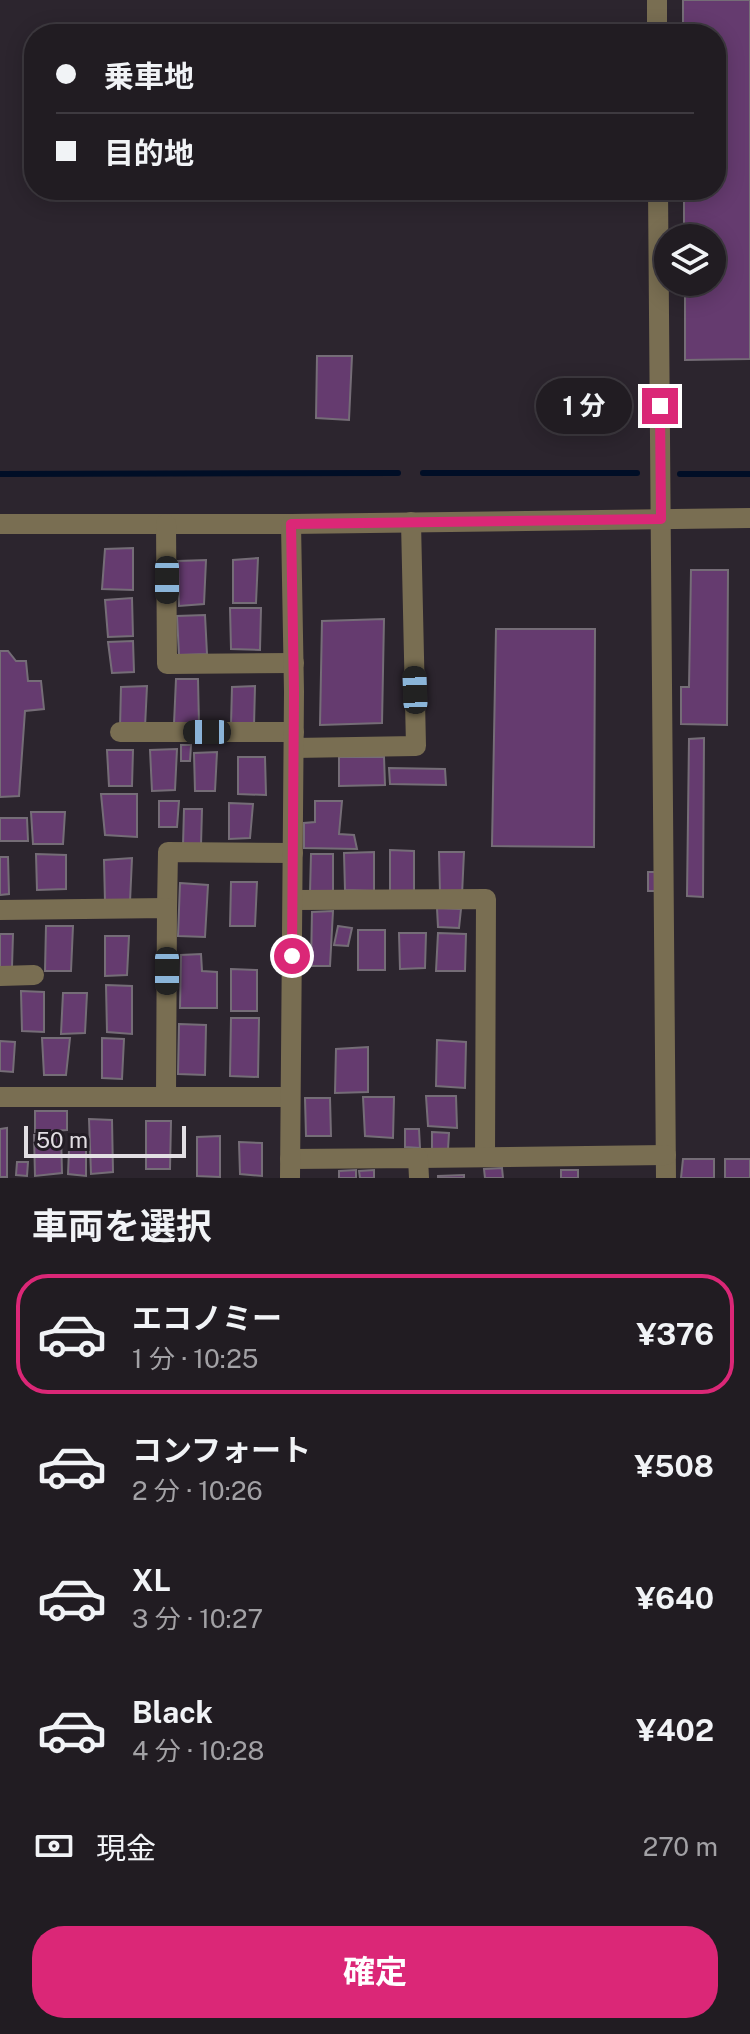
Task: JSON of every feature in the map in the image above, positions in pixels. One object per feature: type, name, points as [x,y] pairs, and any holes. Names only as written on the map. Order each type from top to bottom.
[{"type":"street","points":[[657,0],[657,24]]},
{"type":"street","points":[[658,200],[666,1178]]},
{"type":"street","points":[[0,524],[750,518]]},
{"type":"street","points":[[120,732],[416,746],[411,522]]},
{"type":"street","points":[[166,524],[167,664],[294,663]]},
{"type":"street","points":[[291,524],[294,740],[290,1168],[419,1168],[485,1157],[666,1155]]},
{"type":"street","points":[[166,1097],[168,852],[293,853]]},
{"type":"street","points":[[293,900],[486,899],[485,1157]]},
{"type":"street","points":[[0,910],[167,908]]},
{"type":"street","points":[[0,976],[34,975]]},
{"type":"street","points":[[0,1097],[289,1097]]},
{"type":"building","points":[[683,0],[750,0],[750,359],[685,360],[685,296],[726,296],[726,224],[684,224],[684,200],[726,200],[726,24],[683,24]]},
{"type":"building","points":[[317,356],[352,356],[349,420],[316,418]]},
{"type":"building","points":[[133,548],[133,590],[102,589],[105,549]]},
{"type":"building","points":[[258,558],[256,603],[233,603],[233,560]]},
{"type":"building","points":[[206,560],[204,604],[179,606],[178,561]]},
{"type":"building","points":[[691,570],[728,570],[727,725],[681,724],[681,687],[689,687]]},
{"type":"building","points":[[132,598],[133,636],[108,637],[105,600]]},
{"type":"building","points":[[230,608],[261,608],[260,650],[231,649]]},
{"type":"building","points":[[205,615],[207,654],[179,655],[177,616]]},
{"type":"building","points":[[384,619],[382,723],[320,725],[322,621]]},
{"type":"building","points":[[496,629],[595,629],[594,847],[492,846]]},
{"type":"building","points":[[133,641],[134,672],[112,673],[108,642]]},
{"type":"building","points":[[0,651],[8,651],[16,661],[26,661],[28,681],[41,681],[44,709],[25,711],[19,796],[0,797]]},
{"type":"building","points":[[176,679],[198,679],[199,725],[174,724]]},
{"type":"building","points":[[147,686],[145,727],[120,727],[121,687]]},
{"type":"building","points":[[255,686],[254,726],[231,725],[232,687]]},
{"type":"building","points":[[704,738],[703,897],[687,896],[689,739]]},
{"type":"building","points":[[181,745],[191,745],[190,761],[181,761]]},
{"type":"building","points":[[177,749],[175,790],[152,791],[150,750]]},
{"type":"building","points":[[107,750],[133,750],[132,786],[109,786]]},
{"type":"building","points":[[217,752],[215,791],[195,791],[194,753]]},
{"type":"building","points":[[238,757],[265,757],[266,795],[238,794]]},
{"type":"building","points":[[339,757],[384,757],[385,785],[339,786]]},
{"type":"building","points":[[389,768],[445,769],[446,785],[390,784]]},
{"type":"building","points":[[101,794],[137,794],[137,837],[105,835]]},
{"type":"building","points":[[159,801],[179,801],[177,827],[159,827]]},
{"type":"building","points":[[315,801],[342,801],[339,834],[354,835],[357,849],[304,848],[304,823],[315,822]]},
{"type":"building","points":[[229,803],[253,804],[250,838],[229,839]]},
{"type":"building","points":[[184,809],[202,809],[201,845],[183,846]]},
{"type":"building","points":[[31,812],[65,812],[63,844],[33,844]]},
{"type":"building","points":[[0,818],[27,818],[28,841],[0,841]]},
{"type":"building","points":[[390,850],[414,851],[414,894],[390,892]]},
{"type":"building","points":[[374,852],[374,891],[345,890],[344,853]]},
{"type":"building","points":[[439,852],[464,852],[462,895],[440,893]]},
{"type":"building","points":[[36,854],[66,855],[66,889],[37,890]]},
{"type":"building","points":[[311,854],[333,854],[333,893],[310,893]]},
{"type":"building","points":[[0,857],[8,857],[9,894],[0,895]]},
{"type":"building","points":[[132,858],[130,902],[105,902],[104,860]]},
{"type":"building","points":[[648,872],[658,872],[658,891],[648,891]]},
{"type":"building","points":[[231,882],[257,882],[255,926],[230,926]]},
{"type":"building","points":[[180,883],[208,885],[205,937],[178,936]]},
{"type":"building","points":[[437,908],[461,909],[459,928],[438,927]]},
{"type":"building","points":[[333,911],[330,966],[311,966],[312,912]]},
{"type":"building","points":[[46,926],[73,926],[71,971],[45,971]]},
{"type":"building","points":[[338,926],[352,928],[348,946],[334,945]]},
{"type":"building","points":[[358,930],[385,930],[385,970],[358,970]]},
{"type":"building","points":[[399,933],[426,933],[425,968],[400,969]]},
{"type":"building","points":[[438,933],[466,934],[465,971],[436,971]]},
{"type":"building","points":[[0,934],[13,934],[12,967],[0,967]]},
{"type":"building","points":[[105,936],[129,936],[127,975],[105,976]]},
{"type":"building","points":[[201,954],[202,971],[217,972],[217,1008],[180,1008],[181,955]]},
{"type":"building","points":[[231,969],[257,970],[257,1011],[231,1011]]},
{"type":"building","points":[[106,985],[132,986],[132,1034],[107,1032]]},
{"type":"building","points":[[21,991],[44,992],[44,1032],[22,1031]]},
{"type":"building","points":[[63,993],[87,993],[85,1033],[61,1034]]},
{"type":"building","points":[[231,1018],[259,1018],[258,1077],[230,1076]]},
{"type":"building","points":[[179,1024],[206,1025],[205,1075],[178,1074]]},
{"type":"building","points":[[42,1038],[70,1038],[66,1075],[44,1075]]},
{"type":"building","points":[[102,1038],[124,1039],[122,1079],[102,1078]]},
{"type":"building","points":[[437,1040],[466,1042],[465,1088],[436,1086]]},
{"type":"building","points":[[0,1041],[15,1042],[13,1072],[0,1071]]},
{"type":"building","points":[[368,1047],[368,1092],[335,1093],[336,1049]]},
{"type":"building","points":[[426,1096],[456,1096],[457,1128],[428,1126]]},
{"type":"building","points":[[363,1097],[394,1097],[393,1138],[365,1136]]},
{"type":"building","points":[[305,1098],[330,1098],[331,1136],[306,1136]]},
{"type":"building","points":[[35,1111],[67,1111],[67,1130],[35,1132]]},
{"type":"building","points":[[89,1119],[112,1120],[113,1172],[91,1174]]},
{"type":"building","points":[[146,1121],[171,1121],[170,1169],[146,1169]]},
{"type":"building","points":[[7,1128],[7,1177],[0,1177],[0,1129]]},
{"type":"building","points":[[405,1129],[419,1129],[420,1148],[405,1147]]},
{"type":"building","points":[[432,1132],[449,1133],[448,1149],[432,1149]]},
{"type":"building","points":[[61,1134],[62,1173],[35,1176],[34,1135]]},
{"type":"building","points":[[220,1136],[220,1177],[197,1176],[197,1137]]},
{"type":"building","points":[[239,1142],[262,1143],[262,1176],[240,1174]]},
{"type":"building","points":[[69,1150],[86,1150],[86,1176],[68,1174]]},
{"type":"building","points":[[683,1159],[714,1159],[714,1178],[681,1178]]},
{"type":"building","points":[[725,1159],[750,1159],[750,1178],[725,1178]]},
{"type":"building","points":[[17,1162],[28,1162],[27,1176],[16,1175]]},
{"type":"building","points":[[502,1168],[503,1178],[485,1178],[484,1169]]},
{"type":"building","points":[[356,1170],[356,1178],[339,1178],[339,1171]]},
{"type":"building","points":[[374,1170],[374,1178],[360,1178],[359,1171]]},
{"type":"building","points":[[561,1170],[578,1170],[578,1178],[561,1178]]},
{"type":"building","points":[[464,1175],[464,1178],[438,1178],[438,1176]]},
{"type":"waterway","points":[[0,474],[398,473]]},
{"type":"waterway","points":[[423,473],[637,473]]},
{"type":"waterway","points":[[680,474],[750,474]]},
{"type":"route","points":[[292,956],[294,692],[291,524],[661,519],[660,406]]}]
